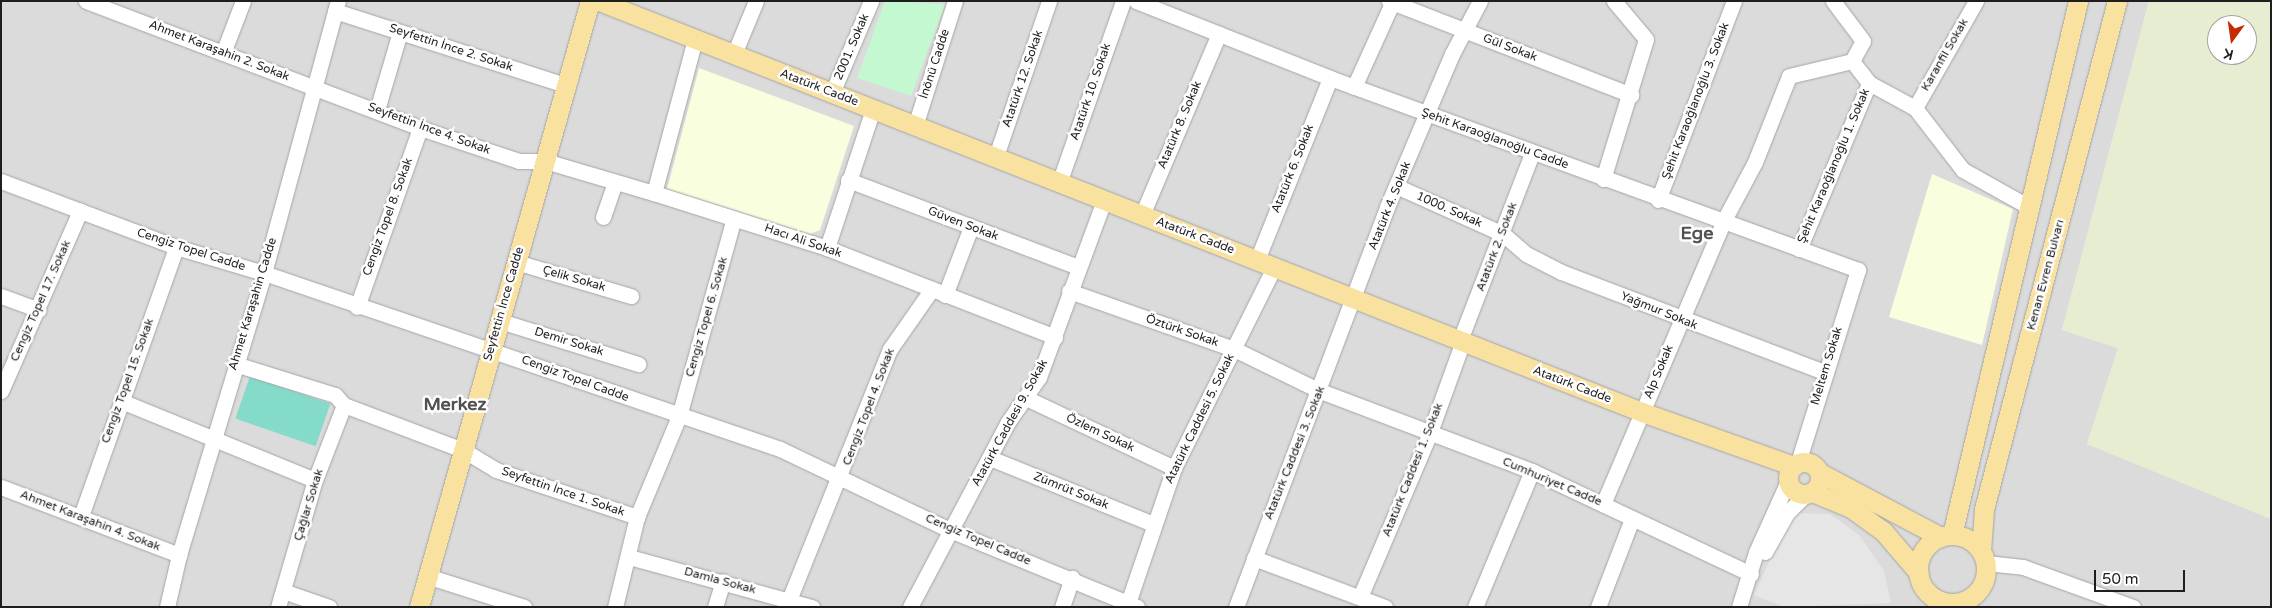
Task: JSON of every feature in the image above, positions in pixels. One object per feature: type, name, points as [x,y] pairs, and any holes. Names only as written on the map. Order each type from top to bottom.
[{"type":"main road","name":"Seyfettin İnce Cadde","points":[[419,607],[590,1]]},
{"type":"main road","name":"Atatürk Cadde","points":[[599,1],[1642,412],[1794,469]]},
{"type":"main road","points":[[1919,574],[1923,551],[1947,536],[2031,208],[2078,1]]},
{"type":"main road","name":"Kenan Evren Bulvarı","points":[[1983,557],[1984,508],[2117,1]]},
{"type":"main road","points":[[1809,462],[1820,473],[1947,536],[1963,537],[1983,557],[1983,582],[1968,602],[1927,600],[1919,574],[1883,531],[1851,508],[1809,492],[1797,492],[1794,469],[1809,462]]},
{"type":"main road","points":[[1809,492],[1819,484],[1820,473]]},
{"type":"street","name":"Ahmet Karaşahin 2. Sokak","points":[[86,1],[314,88]]},
{"type":"street","points":[[223,53],[243,1]]},
{"type":"street","points":[[734,54],[756,1]]},
{"type":"street","name":"2001. Sokak","points":[[832,93],[871,1]]},
{"type":"street","name":"İnönü Cadde","points":[[915,126],[955,1]]},
{"type":"street","name":"Atatürk 12. Sokak","points":[[996,156],[1049,1]]},
{"type":"street","name":"Atatürk 10. Sokak","points":[[1059,183],[1123,1]]},
{"type":"street","name":"Şehit Karaoğlanoğlu Cadde","points":[[1136,1],[1354,87],[1658,200],[1858,270]]},
{"type":"street","name":"Atatürk 4. Sokak","points":[[1354,299],[1396,186],[1463,32],[1480,1]]},
{"type":"street","points":[[1603,179],[1631,95],[1646,39],[1614,1]]},
{"type":"street","name":"Şehit Karaoğlanoğlu 3. Sokak","points":[[1658,200],[1734,1]]},
{"type":"street","points":[[1833,1],[1863,41],[1852,61],[1869,83],[1915,108],[1963,170],[2031,208]]},
{"type":"street","name":"Karanfil Sokak","points":[[1915,108],[1976,1]]},
{"type":"street","points":[[1354,87],[1392,2]]},
{"type":"street","name":"Gül Sokak","points":[[1392,2],[1463,32],[1631,95]]},
{"type":"street","name":"Seyfettin İnce 2. Sokak","points":[[337,6],[400,32],[566,85]]},
{"type":"street","name":"Ahmet Karaşahin Cadde","points":[[168,607],[178,554],[264,273],[337,6]]},
{"type":"street","points":[[377,110],[400,32]]},
{"type":"street","name":"Atatürk 8. Sokak","points":[[1142,215],[1219,34]]},
{"type":"street","points":[[654,193],[695,39]]},
{"type":"street","name":"Alp Sokak","points":[[1603,504],[1723,222],[1755,162],[1789,76],[1852,61]]},
{"type":"street","name":"Atatürk 6. Sokak","points":[[1265,264],[1330,78]]},
{"type":"street","name":"Şehit Karaoğlanoğlu 1. Sokak","points":[[1799,249],[1869,83]]},
{"type":"street","name":"Seyfettin İnce 4. Sokak","points":[[314,88],[377,110],[420,128],[519,160],[545,161]]},
{"type":"street","points":[[827,248],[873,109]]},
{"type":"street","name":"Cengiz Topel 8. Sokak","points":[[356,307],[420,128]]},
{"type":"street","name":"Atatürk 2. Sokak","points":[[1461,341],[1532,153]]},
{"type":"street","name":"Hacı Ali Sokak","points":[[545,161],[654,193],[827,248],[1054,337]]},
{"type":"street","name":"Güven Sokak","points":[[848,180],[1078,267]]},
{"type":"street","name":"Cengiz Topel Cadde","points":[[1,182],[176,247],[264,273],[356,307],[491,350],[842,476],[952,531],[1072,578],[1132,605]]},
{"type":"street","points":[[603,218],[615,182]]},
{"type":"street","name":"1000. Sokak","points":[[1396,186],[1503,234]]},
{"type":"street","name":"Atatürk Caddesi 9. Sokak","points":[[910,607],[990,458],[1026,398],[1054,337],[1068,291],[1104,200]]},
{"type":"street","name":"Cengiz Topel 17. Sokak","points":[[1,391],[39,310],[80,211]]},
{"type":"street","name":"Cengiz Topel 6. Sokak","points":[[614,607],[638,517],[679,416],[734,218]]},
{"type":"street","name":"Cengiz Topel 4. Sokak","points":[[789,600],[842,476],[890,348],[938,292],[971,227]]},
{"type":"street","name":"Yağmur Sokak","points":[[1503,234],[1526,254],[1561,272],[1680,320],[1824,372]]},
{"type":"street","name":"Cengiz Topel 15. Sokak","points":[[81,516],[120,401],[176,247]]},
{"type":"street","name":"Çelik Sokak","points":[[516,262],[631,296]]},
{"type":"street","name":"Atatürk Caddesi 5. Sokak","points":[[1132,605],[1153,524],[1174,468],[1234,349],[1265,264]]},
{"type":"street","name":"Meltem Sokak","points":[[1751,574],[1756,552],[1794,469],[1858,270]]},
{"type":"street","name":"Öztürk Sokak","points":[[1068,291],[1234,349],[1320,390]]},
{"type":"street","points":[[1,296],[39,310]]},
{"type":"street","name":"Atatürk Caddesi 3. Sokak","points":[[1236,607],[1354,299]]},
{"type":"street","name":"Demir Sokak","points":[[500,320],[638,364]]},
{"type":"street","name":"Atatürk Caddesi 1. Sokak","points":[[1360,597],[1429,435],[1461,341]]},
{"type":"street","name":"Seyfettin İnce 1. Sokak","points":[[235,364],[334,395],[344,405],[463,450],[496,470],[638,517]]},
{"type":"street","name":"Cumhuriyet Cadde","points":[[1320,390],[1429,435],[1532,471],[1751,574]]},
{"type":"street","name":"Özlem Sokak","points":[[1026,398],[1174,468]]},
{"type":"street","points":[[120,401],[315,480]]},
{"type":"street","name":"Çağlar Sokak","points":[[278,607],[315,480],[344,405]]},
{"type":"street","name":"Zümrüt Sokak","points":[[990,458],[1153,524]]},
{"type":"street","points":[[1475,607],[1532,471]]},
{"type":"street","name":"Ahmet Karaşahin 4. Sokak","points":[[1,487],[178,554]]},
{"type":"street","points":[[1739,607],[1751,574],[1787,513],[1809,492]]},
{"type":"street","points":[[1598,607],[1632,519]]},
{"type":"street","name":"Damla Sokak","points":[[628,557],[812,607]]},
{"type":"street","points":[[1983,557],[2023,568],[2132,607]]},
{"type":"street","points":[[1254,558],[1385,607]]},
{"type":"street","points":[[427,576],[524,607]]},
{"type":"street","points":[[1062,607],[1072,578]]},
{"type":"street","points":[[715,607],[722,581]]},
{"type":"street","points":[[283,591],[329,607]]},
{"type":"shaded area","points":[[1,1],[2149,1],[2062,330],[2118,348],[2087,444],[2271,519],[2271,607],[1,607]]},
{"type":"shaded area","points":[[2149,1],[2271,1],[2271,519],[2087,444],[2118,348],[2062,330]]},
{"type":"shaded area","points":[[699,68],[854,126],[820,230],[810,234],[667,189]]},
{"type":"shaded area","points":[[1932,174],[2013,209],[1982,345],[1889,317]]},
{"type":"shaded area","points":[[250,376],[330,404],[316,446],[235,419]]},
{"type":"shaded area","points":[[1791,513],[1830,514],[1860,536],[1884,571],[1891,603],[1784,607],[1754,595]]},
{"type":"green space","points":[[885,1],[945,4],[911,96],[857,78]]},
{"type":"district","name":"Ege","points":[[1697,233]]},
{"type":"district","name":"Merkez","points":[[455,404]]}]
